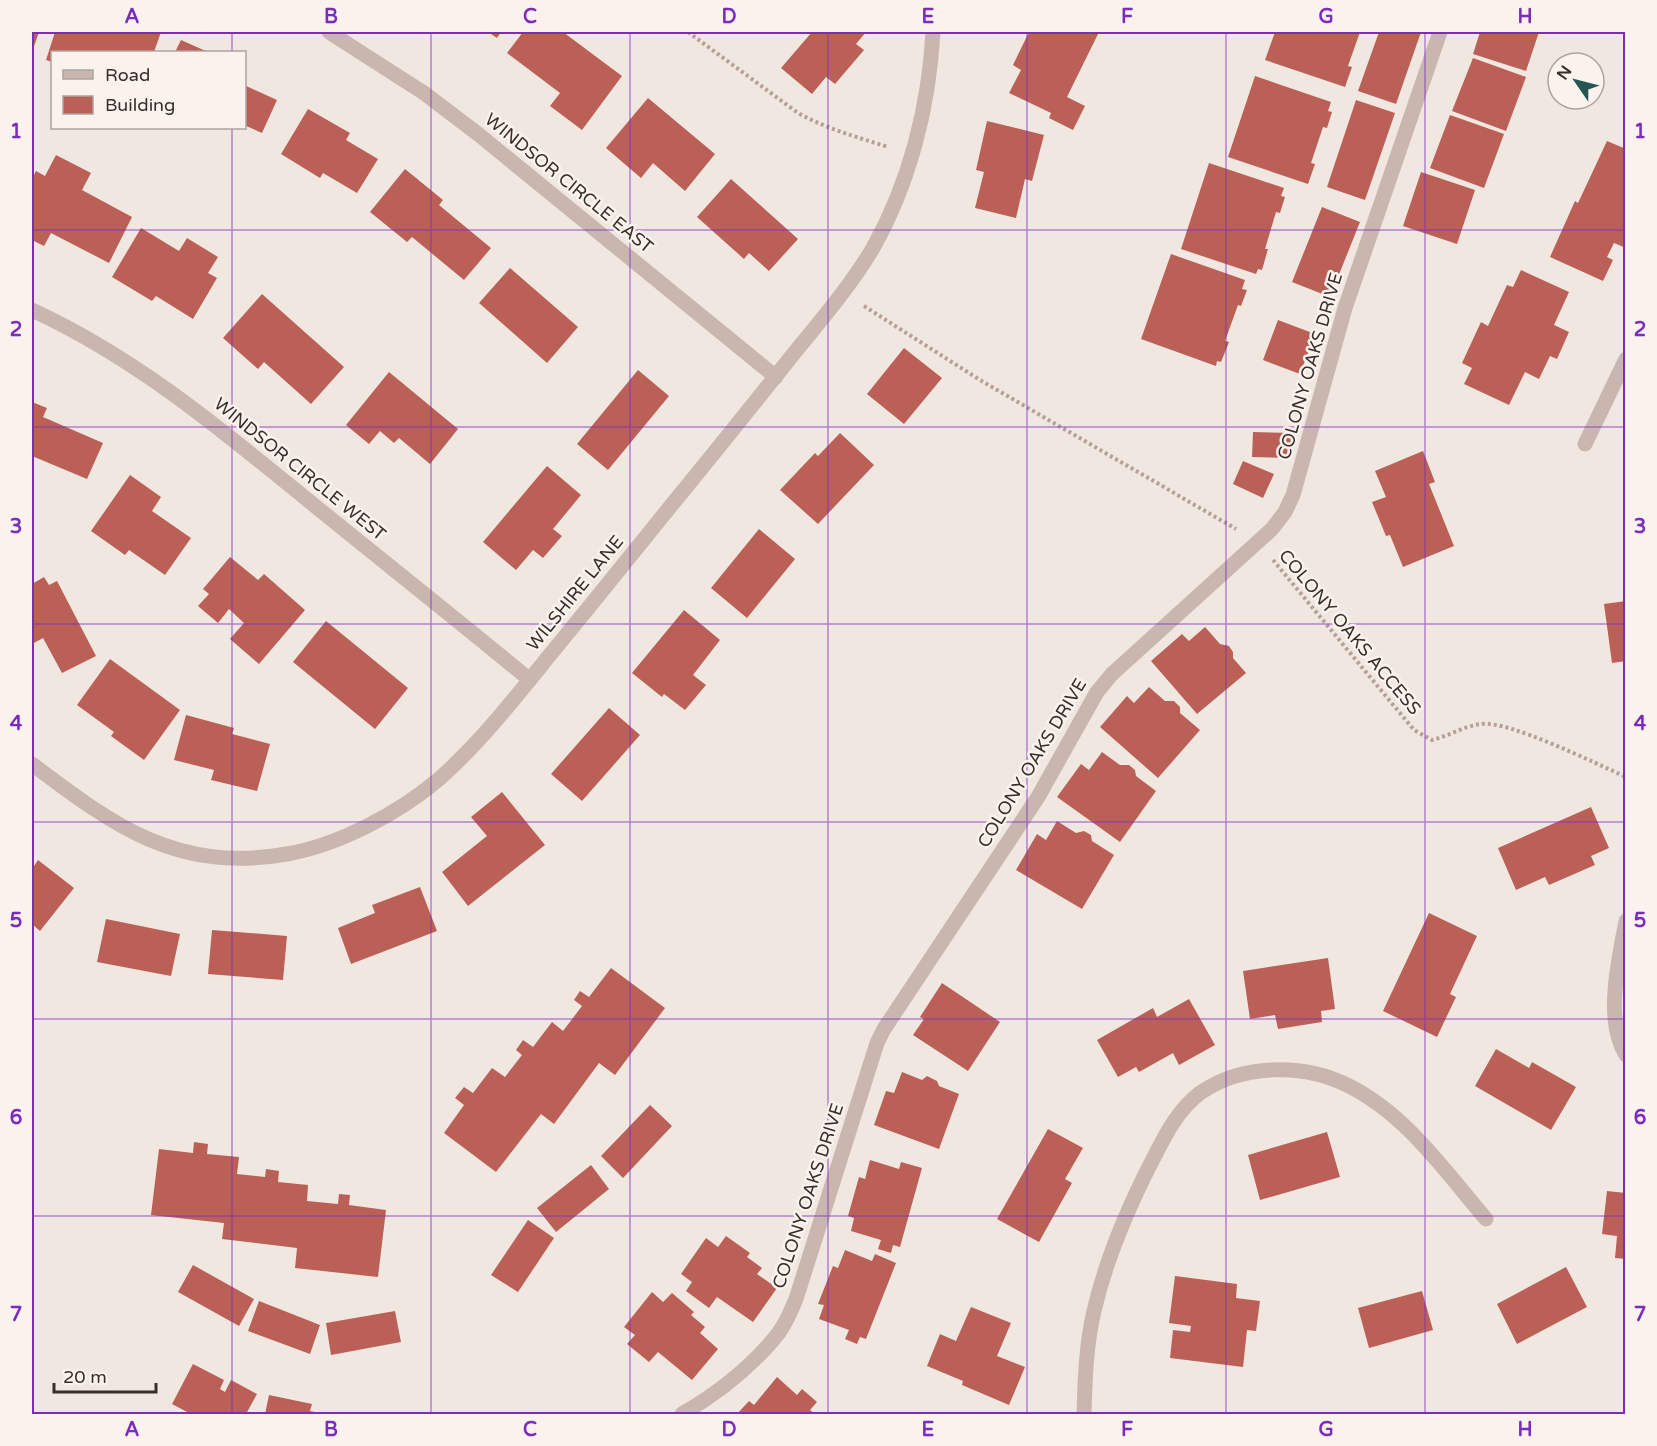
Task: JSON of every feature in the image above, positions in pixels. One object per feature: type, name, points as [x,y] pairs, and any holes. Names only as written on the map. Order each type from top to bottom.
[{"type":"street","name":"WINDSOR CIRCLE EAST","points":[[329,32],[424,93],[478,134],[776,377]]},
{"type":"street","name":"WILSHIRE LANE","points":[[32,764],[92,809],[137,836],[178,851],[222,858],[254,858],[289,854],[324,844],[405,805],[439,778],[473,745],[530,680],[843,293],[874,246],[889,215],[912,154],[928,89],[933,32]]},
{"type":"street","name":"COLONY OAKS DRIVE","points":[[682,1414],[701,1404],[740,1372],[774,1340],[786,1322],[796,1299],[871,1060],[881,1036],[1038,796],[1097,692],[1112,674],[1272,529],[1285,512],[1293,495],[1345,308],[1440,32]]},
{"type":"street","name":"WINDSOR CIRCLE WEST","points":[[32,310],[73,329],[138,369],[197,410],[530,680]]},
{"type":"street","points":[[1585,444],[1626,359]]},
{"type":"street","points":[[1626,921],[1617,969],[1615,1000],[1617,1030],[1621,1047],[1626,1055]]},
{"type":"street","points":[[1084,1414],[1085,1366],[1094,1311],[1113,1248],[1133,1198],[1178,1114],[1200,1093],[1231,1077],[1281,1069],[1320,1075],[1346,1084],[1368,1096],[1387,1110],[1413,1135],[1486,1219]]},
{"type":"path","points":[[688,32],[798,113],[839,132],[912,154]]},
{"type":"path","points":[[843,293],[980,380],[1258,542]]},
{"type":"path","name":"COLONY OAKS ACCESS","points":[[1258,542],[1420,735],[1432,740],[1479,724],[1498,724],[1626,777]]},
{"type":"building","points":[[32,32],[39,32],[32,52]]},
{"type":"building","points":[[55,32],[161,32],[154,51],[51,51],[51,62],[46,60]]},
{"type":"building","points":[[488,32],[501,32],[497,38]]},
{"type":"building","points":[[523,32],[563,32],[622,76],[582,130],[550,106],[560,93],[507,53]]},
{"type":"building","points":[[812,32],[866,32],[856,44],[864,50],[835,84],[826,77],[812,94],[781,68]]},
{"type":"building","points":[[1029,32],[1099,32],[1067,97],[1085,106],[1073,130],[1049,118],[1051,113],[1009,93],[1021,70],[1013,65]]},
{"type":"building","points":[[1275,32],[1360,32],[1348,66],[1352,67],[1345,87],[1265,60]]},
{"type":"building","points":[[1379,32],[1421,32],[1396,104],[1358,91]]},
{"type":"building","points":[[1480,32],[1539,32],[1526,71],[1473,54]]},
{"type":"building","points":[[181,40],[206,51],[176,51]]},
{"type":"building","points":[[1473,58],[1526,77],[1506,131],[1452,111]]},
{"type":"building","points":[[1255,76],[1331,102],[1328,111],[1332,112],[1327,128],[1323,127],[1311,163],[1315,164],[1308,184],[1228,157]]},
{"type":"building","points":[[246,86],[277,100],[262,133],[246,126]]},
{"type":"building","points":[[648,98],[715,154],[685,191],[653,163],[641,178],[606,148]]},
{"type":"building","points":[[1356,100],[1395,113],[1365,200],[1327,187]]},
{"type":"building","points":[[308,109],[350,133],[346,140],[378,159],[357,193],[323,173],[320,178],[281,154]]},
{"type":"building","points":[[1450,115],[1504,134],[1484,188],[1430,168]]},
{"type":"building","points":[[987,121],[1044,135],[1032,181],[1025,179],[1016,218],[975,208],[984,172],[976,170]]},
{"type":"building","points":[[1607,141],[1626,149],[1626,248],[1614,243],[1607,257],[1613,260],[1603,281],[1550,257],[1575,201],[1578,203]]},
{"type":"building","points":[[56,155],[91,173],[82,190],[132,217],[109,263],[51,233],[44,246],[32,240],[32,179],[36,171],[45,176]]},
{"type":"building","points":[[1209,163],[1284,188],[1281,196],[1285,197],[1280,213],[1276,212],[1265,249],[1268,249],[1262,270],[1258,269],[1256,274],[1181,249]]},
{"type":"building","points":[[405,169],[443,200],[439,205],[491,248],[464,280],[412,237],[407,242],[370,212]]},
{"type":"building","points":[[1421,172],[1475,190],[1457,244],[1403,226]]},
{"type":"building","points":[[731,179],[798,239],[769,271],[749,253],[744,259],[697,217]]},
{"type":"building","points":[[1322,207],[1360,222],[1330,297],[1292,282]]},
{"type":"building","points":[[141,228],[179,251],[187,238],[218,257],[208,273],[217,278],[193,319],[156,296],[152,301],[112,277]]},
{"type":"building","points":[[1171,254],[1245,280],[1242,289],[1247,290],[1241,306],[1238,305],[1225,341],[1229,342],[1221,362],[1217,361],[1216,366],[1141,339]]},
{"type":"building","points":[[510,268],[578,327],[547,363],[479,303]]},
{"type":"building","points":[[1521,270],[1569,292],[1554,325],[1569,332],[1557,359],[1550,356],[1539,379],[1525,372],[1509,405],[1464,384],[1472,368],[1462,363],[1481,322],[1488,326],[1507,285],[1513,287]]},
{"type":"building","points":[[262,294],[344,367],[311,404],[264,362],[258,369],[223,338]]},
{"type":"building","points":[[1278,320],[1315,334],[1300,374],[1263,360]]},
{"type":"building","points":[[904,348],[942,378],[904,424],[867,394]]},
{"type":"building","points":[[638,370],[669,396],[608,470],[577,444]]},
{"type":"building","points":[[389,372],[458,429],[430,464],[399,438],[394,443],[380,431],[369,444],[346,425]]},
{"type":"building","points":[[32,402],[47,408],[43,417],[103,443],[87,479],[32,456]]},
{"type":"building","points":[[1253,432],[1291,433],[1290,458],[1252,457]]},
{"type":"building","points":[[840,433],[874,465],[818,524],[780,490],[815,453],[818,456]]},
{"type":"building","points":[[1423,451],[1435,482],[1429,484],[1454,546],[1403,567],[1390,535],[1386,536],[1372,502],[1386,497],[1375,471]]},
{"type":"building","points":[[1243,461],[1274,474],[1263,498],[1233,484]]},
{"type":"building","points":[[547,466],[581,495],[553,529],[562,536],[543,558],[533,550],[516,570],[483,542]]},
{"type":"building","points":[[130,475],[161,497],[152,511],[191,538],[165,575],[129,550],[125,555],[91,531]]},
{"type":"building","points":[[759,529],[795,559],[747,618],[711,588]]},
{"type":"building","points":[[230,557],[258,580],[264,574],[305,610],[259,664],[230,639],[244,623],[229,609],[218,623],[198,606],[209,594],[203,589]]},
{"type":"building","points":[[44,577],[49,585],[57,581],[96,656],[62,673],[43,638],[32,644],[32,584]]},
{"type":"building","points":[[1626,601],[1626,661],[1612,663],[1604,604]]},
{"type":"building","points":[[684,610],[720,640],[693,675],[706,685],[685,710],[664,694],[662,697],[632,673]]},
{"type":"building","points":[[326,621],[408,688],[375,729],[293,662]]},
{"type":"building","points":[[1205,627],[1220,644],[1229,646],[1233,652],[1233,658],[1246,673],[1197,714],[1151,661],[1182,634],[1189,641]]},
{"type":"building","points":[[110,659],[180,710],[144,760],[111,736],[114,732],[77,705]]},
{"type":"building","points":[[1149,687],[1165,701],[1174,701],[1180,707],[1180,713],[1200,730],[1158,778],[1100,727],[1127,696],[1134,703]]},
{"type":"building","points":[[609,708],[640,735],[582,801],[551,774]]},
{"type":"building","points":[[186,715],[234,728],[232,734],[270,744],[257,791],[211,780],[214,770],[174,760]]},
{"type":"building","points":[[1102,752],[1120,765],[1129,765],[1135,770],[1136,776],[1156,791],[1120,842],[1057,797],[1081,764],[1089,770]]},
{"type":"building","points":[[502,792],[545,845],[468,906],[442,872],[487,836],[471,817]]},
{"type":"building","points":[[1591,807],[1609,848],[1591,856],[1595,865],[1549,885],[1545,877],[1516,890],[1498,848]]},
{"type":"building","points":[[1057,821],[1076,833],[1084,831],[1091,835],[1092,841],[1114,855],[1082,909],[1016,870],[1037,834],[1046,840]]},
{"type":"building","points":[[38,860],[74,888],[40,931],[32,924],[32,869]]},
{"type":"building","points":[[420,887],[437,931],[351,964],[338,928],[375,913],[372,905]]},
{"type":"building","points":[[1429,913],[1477,936],[1450,994],[1456,997],[1437,1037],[1383,1011]]},
{"type":"building","points":[[106,919],[180,934],[171,976],[97,962]]},
{"type":"building","points":[[212,930],[287,936],[283,980],[208,974]]},
{"type":"building","points":[[1328,958],[1335,1009],[1321,1011],[1322,1022],[1278,1029],[1275,1015],[1250,1019],[1243,971]]},
{"type":"building","points":[[611,968],[665,1008],[615,1075],[599,1063],[554,1124],[541,1114],[496,1172],[444,1133],[464,1105],[455,1098],[464,1087],[473,1093],[492,1068],[505,1077],[522,1055],[516,1050],[523,1040],[533,1047],[552,1022],[563,1031],[582,1006],[574,1000],[580,991],[589,997]]},
{"type":"building","points":[[942,983],[1000,1022],[968,1071],[913,1035],[924,1019],[920,1017]]},
{"type":"building","points":[[1189,999],[1215,1045],[1179,1065],[1173,1053],[1139,1072],[1136,1067],[1118,1077],[1097,1040],[1153,1008],[1157,1017]]},
{"type":"building","points":[[1496,1049],[1529,1068],[1532,1062],[1576,1087],[1551,1130],[1475,1086]]},
{"type":"building","points":[[902,1072],[922,1080],[927,1076],[937,1081],[939,1086],[959,1094],[939,1149],[874,1125],[886,1091],[894,1093]]},
{"type":"building","points":[[650,1105],[672,1126],[623,1178],[601,1156]]},
{"type":"building","points":[[1048,1129],[1083,1148],[1065,1179],[1072,1183],[1039,1242],[997,1219]]},
{"type":"building","points":[[1327,1132],[1340,1177],[1260,1200],[1248,1155]]},
{"type":"building","points":[[194,1142],[208,1144],[207,1154],[239,1157],[237,1174],[265,1177],[266,1169],[279,1171],[278,1182],[308,1185],[307,1201],[338,1204],[339,1194],[350,1195],[349,1205],[386,1210],[378,1277],[295,1268],[297,1248],[222,1239],[224,1223],[151,1215],[159,1149],[193,1153]]},
{"type":"building","points":[[870,1160],[899,1169],[901,1162],[922,1168],[900,1247],[893,1245],[891,1253],[878,1249],[881,1240],[851,1231],[854,1218],[848,1216],[859,1177],[865,1179]]},
{"type":"building","points":[[591,1165],[609,1189],[556,1232],[537,1208]]},
{"type":"building","points":[[1607,1191],[1626,1193],[1626,1259],[1615,1258],[1617,1236],[1602,1234]]},
{"type":"building","points":[[528,1220],[554,1238],[518,1292],[491,1275]]},
{"type":"building","points":[[726,1236],[750,1253],[747,1257],[762,1268],[757,1274],[777,1288],[753,1322],[717,1297],[709,1308],[686,1291],[692,1282],[681,1274],[706,1238],[718,1247]]},
{"type":"building","points":[[845,1250],[872,1261],[875,1254],[896,1263],[866,1339],[860,1337],[857,1344],[845,1339],[849,1330],[819,1319],[824,1305],[818,1304],[833,1266],[838,1268]]},
{"type":"building","points":[[193,1265],[254,1299],[239,1326],[178,1292]]},
{"type":"building","points":[[1566,1267],[1587,1307],[1517,1344],[1497,1304]]},
{"type":"building","points":[[1175,1276],[1237,1284],[1236,1298],[1260,1301],[1256,1331],[1247,1330],[1243,1367],[1170,1358],[1173,1330],[1190,1332],[1191,1326],[1169,1323]]},
{"type":"building","points":[[1422,1291],[1433,1330],[1369,1348],[1358,1308]]},
{"type":"building","points":[[652,1292],[663,1302],[672,1293],[694,1312],[691,1315],[705,1327],[700,1333],[718,1349],[692,1380],[658,1352],[649,1362],[627,1344],[635,1335],[624,1327]]},
{"type":"building","points":[[259,1301],[320,1325],[310,1354],[248,1331]]},
{"type":"building","points":[[971,1307],[1011,1323],[997,1356],[1025,1367],[1009,1405],[962,1385],[963,1381],[927,1366],[940,1334],[956,1341]]},
{"type":"building","points":[[395,1311],[401,1342],[331,1355],[326,1323]]},
{"type":"building","points":[[193,1364],[224,1380],[220,1389],[225,1392],[231,1380],[257,1394],[246,1414],[191,1414],[172,1404]]},
{"type":"building","points":[[777,1377],[797,1395],[802,1389],[817,1402],[810,1410],[815,1414],[737,1414],[749,1401],[754,1405]]},
{"type":"building","points":[[269,1395],[312,1404],[310,1411],[315,1412],[314,1414],[265,1414]]}]
